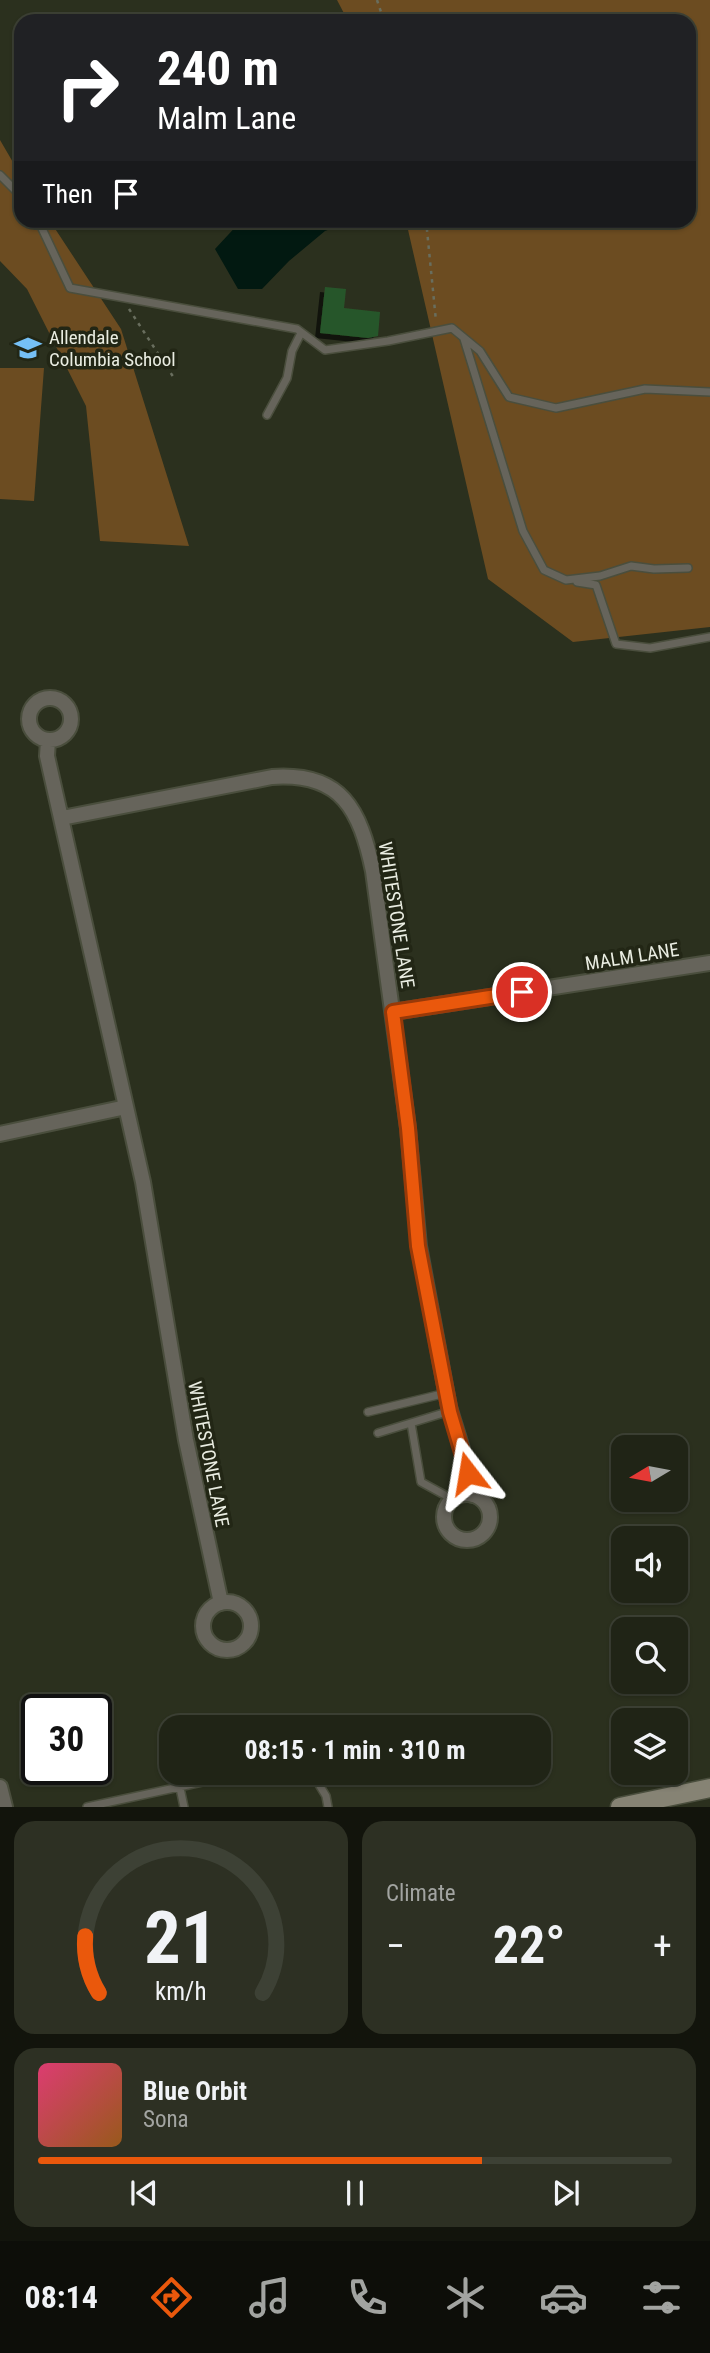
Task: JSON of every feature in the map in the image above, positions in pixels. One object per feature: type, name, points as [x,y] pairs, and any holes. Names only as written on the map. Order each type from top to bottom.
[{"type":"main road","points":[[620,1807],[710,1788]]},
{"type":"street","name":"WHITESTONE LANE","points":[[48,740],[47,756],[143,1182],[188,1452],[221,1603]]},
{"type":"street","name":"WHITESTONE LANE","points":[[62,818],[272,777],[300,777],[328,787],[349,804],[366,838],[408,1128],[418,1246],[450,1412],[463,1452],[472,1495],[478,1496],[485,1503],[490,1517],[485,1531],[473,1539],[458,1538],[447,1528],[444,1514],[452,1499]]},
{"type":"street","name":"MALM LANE","points":[[393,1012],[710,963]]},
{"type":"street","points":[[0,1134],[126,1107]]},
{"type":"street","points":[[452,1499],[464,1494],[472,1495]]},
{"type":"street","points":[[0,1787],[5,1807]]},
{"type":"lane","points":[[0,175],[14,189]]},
{"type":"lane","points":[[43,228],[70,288],[297,330],[325,350],[452,328],[480,352],[509,397],[556,408],[645,389],[710,392]]},
{"type":"lane","points":[[267,415],[287,378],[292,351],[301,332]]},
{"type":"lane","points":[[464,338],[523,531],[544,570],[566,580],[596,585],[616,644],[650,648],[710,636]]},
{"type":"lane","points":[[566,580],[600,576],[631,566],[654,569],[688,568]]},
{"type":"lane","points":[[368,1412],[446,1393]]},
{"type":"lane","points":[[378,1433],[450,1412]]},
{"type":"lane","points":[[411,1423],[421,1482],[452,1499]]},
{"type":"lane","points":[[87,1807],[193,1785]]},
{"type":"lane","points":[[319,1785],[326,1796],[328,1807]]},
{"type":"lane","points":[[180,1788],[184,1807]]},
{"type":"path","points":[[427,228],[437,331]]},
{"type":"path","points":[[122,298],[173,377]]},
{"type":"shaded area","points":[[337,0],[710,0],[710,627],[573,642],[488,579],[408,228],[696,228],[696,14],[344,14]]},
{"type":"shaded area","points":[[0,140],[14,164],[14,228],[55,228],[121,329],[189,546],[100,541],[86,406],[27,289],[0,261]]},
{"type":"shaded area","points":[[234,228],[333,228],[325,231],[289,261],[262,289],[238,289],[215,249]]},
{"type":"shaded area","points":[[0,368],[44,368],[34,501],[0,499]]},
{"type":"building","points":[[325,287],[346,289],[344,308],[380,312],[378,336],[368,338],[320,333]]},
{"type":"place","name":"Allendale Columbia School","points":[[28,348]]},
{"type":"route","points":[[468,1473],[450,1412],[418,1246],[408,1128],[393,1012],[522,992]]}]
